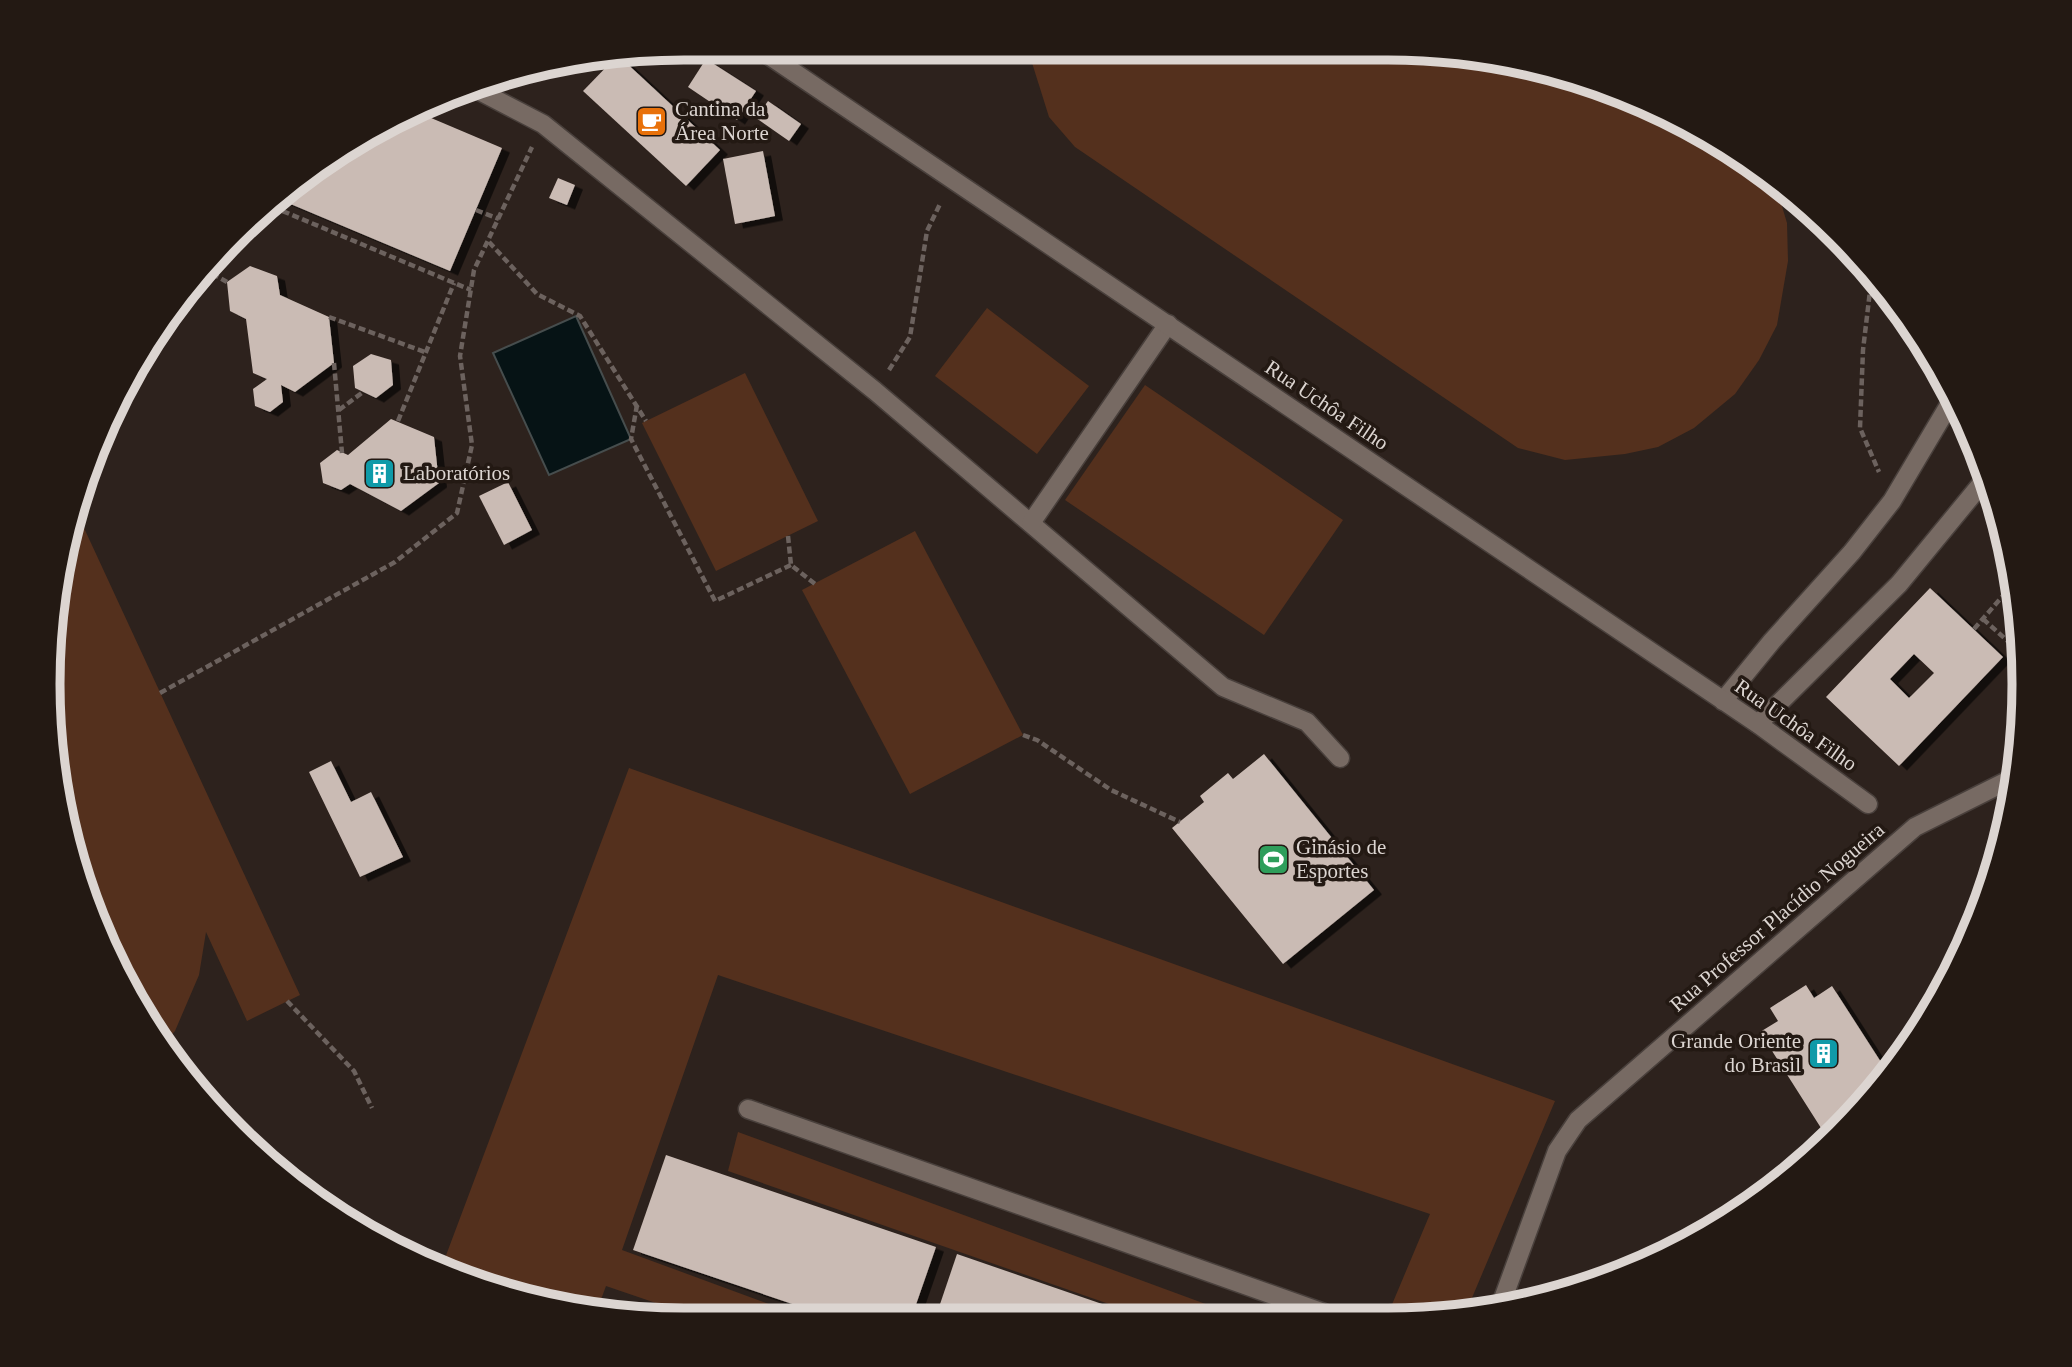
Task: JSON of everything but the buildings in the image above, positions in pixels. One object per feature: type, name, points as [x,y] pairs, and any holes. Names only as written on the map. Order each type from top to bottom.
[{"type":"street","name":"Rua Uchôa Filho","points":[[776,60],[1758,724],[1868,804]]},
{"type":"street","points":[[483,93],[543,124],[875,391],[1223,687],[1307,722],[1340,758]]},
{"type":"street","points":[[1031,523],[1168,324]]},
{"type":"street","points":[[1723,701],[1772,641],[1852,552],[1892,501],[1948,407]]},
{"type":"street","points":[[1758,724],[1899,584],[1980,486]]},
{"type":"street","name":"Rua Professor Placídio Nogueira","points":[[1504,1297],[1557,1151],[1578,1121],[1915,827],[2004,782]]},
{"type":"street","points":[[748,1109],[1310,1308]]},
{"type":"path","points":[[160,693],[395,562],[457,513],[472,445],[460,356],[474,270],[543,124]]},
{"type":"path","points":[[875,391],[910,337],[928,231],[951,178]]},
{"type":"path","points":[[278,209],[471,290]]},
{"type":"path","points":[[476,210],[499,219]]},
{"type":"path","points":[[489,242],[537,294],[580,316],[646,421]]},
{"type":"path","points":[[213,274],[227,282]]},
{"type":"path","points":[[398,421],[454,283]]},
{"type":"path","points":[[1870,287],[1863,350],[1860,428],[1892,501]]},
{"type":"path","points":[[329,317],[425,352]]},
{"type":"path","points":[[334,363],[342,453]]},
{"type":"path","points":[[338,411],[363,392]]},
{"type":"path","points":[[637,405],[631,439],[715,601],[791,565]]},
{"type":"path","points":[[788,536],[791,565],[815,584]]},
{"type":"path","points":[[1975,629],[2006,593]]},
{"type":"path","points":[[1983,619],[2011,644]]},
{"type":"path","points":[[1023,735],[1037,740],[1111,790],[1180,822]]},
{"type":"path","points":[[287,1001],[354,1071],[372,1108]]},
{"type":"shaded area","points":[[1031,60],[1429,61],[1510,71],[1550,81],[1627,107],[1664,124],[1735,165],[1779,197],[1787,223],[1788,261],[1777,325],[1759,360],[1735,394],[1694,428],[1658,447],[1625,454],[1565,460],[1518,448],[1075,147],[1049,117]]},
{"type":"shaded area","points":[[987,308],[1089,386],[1037,454],[935,376]]},
{"type":"shaded area","points":[[576,316],[631,439],[549,475],[493,353]]},
{"type":"shaded area","points":[[745,373],[818,521],[716,571],[642,423]]},
{"type":"shaded area","points":[[1145,385],[1343,520],[1264,635],[1065,500]]},
{"type":"shaded area","points":[[81,522],[300,995],[247,1021],[206,932],[199,975],[175,1031],[170,1037],[124,959],[93,884],[71,805],[61,724],[61,643],[71,562]]},
{"type":"shaded area","points":[[915,531],[1023,735],[910,794],[802,590]]},
{"type":"shaded area","points":[[629,768],[1555,1101],[1470,1302],[1391,1308],[1430,1214],[718,975],[622,1250],[780,1308],[668,1307],[606,1286],[600,1302],[522,1286],[444,1260]]},
{"type":"shaded area","points":[[738,1132],[1217,1308],[1120,1308],[728,1171]]},
{"type":"place","name":"Cantina da Área Norte","points":[[652,121]]},
{"type":"place","name":"Laboratórios","points":[[380,473]]},
{"type":"place","name":"Ginásio de Esportes","points":[[1273,859]]},
{"type":"place","name":"Grande Oriente do Brasil","points":[[1824,1053]]}]
